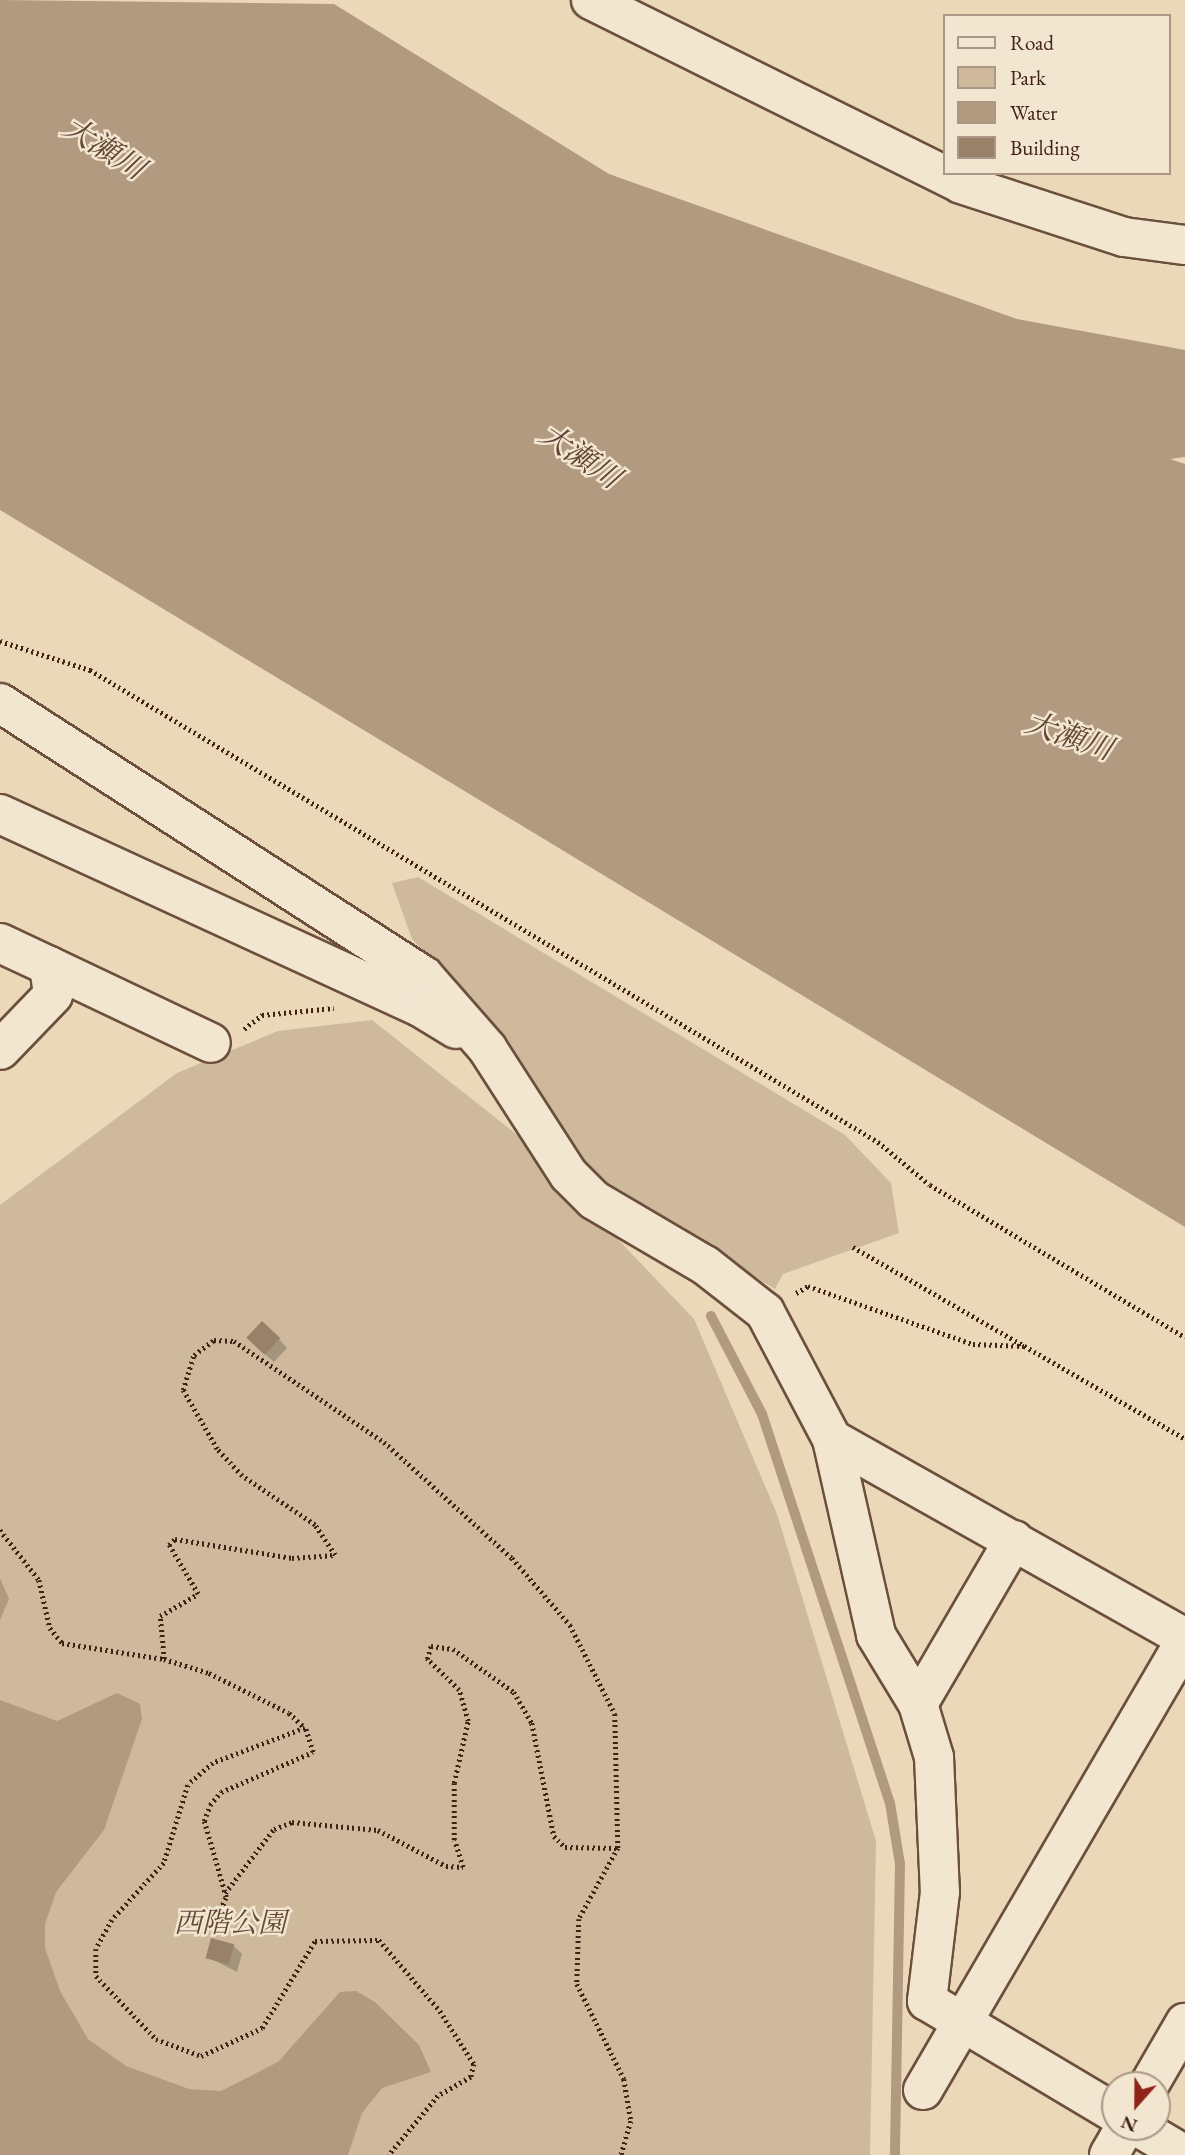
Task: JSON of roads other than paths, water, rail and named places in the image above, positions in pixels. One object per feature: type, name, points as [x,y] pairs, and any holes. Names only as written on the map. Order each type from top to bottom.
[{"type":"street","points":[[591,0],[961,184],[1124,237],[1185,245]]},
{"type":"street","points":[[0,703],[424,976],[487,1048],[569,1175],[594,1200],[705,1265],[765,1312],[832,1439],[876,1635],[918,1704],[934,1757],[940,1892],[927,2001],[1101,2105]]},
{"type":"street","points":[[0,814],[372,985],[487,1048]]},
{"type":"street","points":[[0,943],[211,1043]]},
{"type":"street","points":[[0,1050],[53,995],[49,966]]},
{"type":"street","points":[[832,1439],[1014,1540],[1185,1640],[959,2021],[923,2090]]},
{"type":"street","points":[[918,1704],[1014,1540]]},
{"type":"street","points":[[1157,2071],[1185,2023]]},
{"type":"street","points":[[1162,2141],[1185,2155]]},
{"type":"water","name":"大瀬川","points":[[0,0],[334,4],[609,174],[1017,319],[1185,350],[1185,457],[1170,459],[1185,464],[1185,1227],[0,510]]},
{"type":"water","points":[[0,1578],[9,1599],[0,1620]]},
{"type":"water","points":[[117,1693],[140,1704],[142,1719],[104,1830],[56,1892],[45,1924],[45,1948],[60,1991],[88,2039],[126,2066],[189,2089],[221,2091],[278,2062],[340,1992],[356,1991],[375,2002],[419,2045],[431,2072],[382,2088],[362,2113],[348,2155],[0,2155],[0,1700],[57,1721]]},
{"type":"waterway","points":[[711,1316],[762,1414],[890,1803],[900,1864],[895,2155]]},
{"type":"park label","name":"西階公園","points":[[230,1922]]}]
